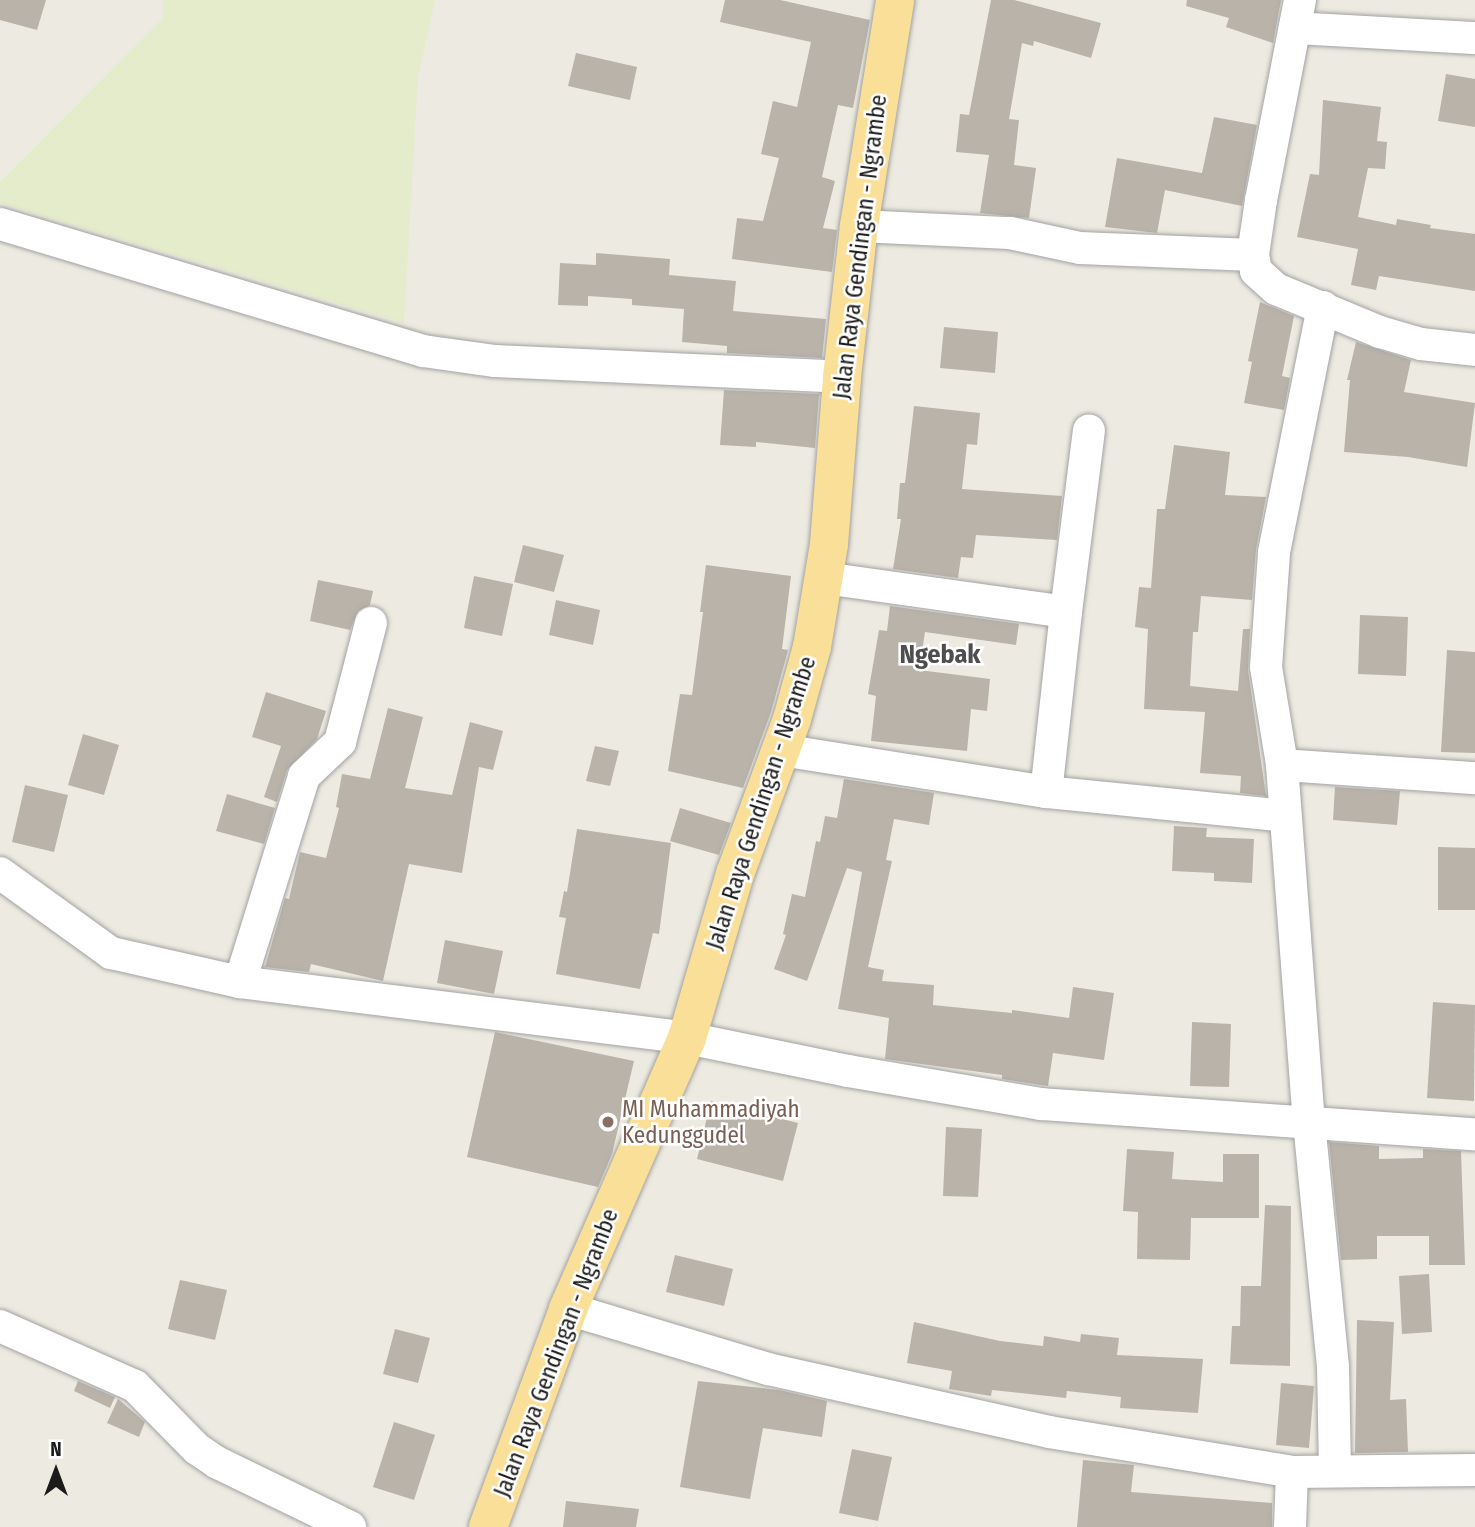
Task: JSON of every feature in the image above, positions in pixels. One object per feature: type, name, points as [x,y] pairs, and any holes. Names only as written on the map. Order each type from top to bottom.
[{"type":"main road","name":"Jalan Raya Gendingan - Ngrambe","points":[[488,1527],[568,1309],[687,1038],[735,874],[781,750],[812,647],[824,578],[859,226],[895,0]]},
{"type":"street","points":[[1475,38],[1298,14],[1253,256],[1253,266],[1265,282],[1380,332],[1422,344],[1475,350]]},
{"type":"street","points":[[0,223],[423,351],[508,362],[842,377]]},
{"type":"street","points":[[859,226],[1010,233],[1080,248],[1253,256]]},
{"type":"street","points":[[1323,307],[1274,554],[1266,667],[1282,765],[1309,1122],[1334,1366],[1335,1469]]},
{"type":"street","points":[[1046,792],[1089,430]]},
{"type":"street","points":[[824,578],[1066,612]]},
{"type":"street","points":[[240,982],[304,776],[340,742],[371,623]]},
{"type":"street","points":[[781,750],[1046,792],[1285,816]]},
{"type":"street","points":[[1282,765],[1475,778]]},
{"type":"street","points":[[0,873],[111,953],[240,982],[687,1038],[1041,1104],[1475,1134]]},
{"type":"street","points":[[568,1309],[781,1372],[1049,1432],[1292,1472],[1335,1469],[1475,1470]]},
{"type":"street","points":[[0,1326],[135,1385],[197,1449],[218,1463],[350,1527]]},
{"type":"street","points":[[1290,1527],[1292,1472]]},
{"type":"green space","points":[[163,0],[435,0],[418,77],[404,323],[0,203],[0,182],[163,18]]},
{"type":"building","points":[[0,0],[46,0],[37,30],[0,20]]},
{"type":"building","points":[[725,0],[780,0],[870,20],[853,108],[838,105],[822,177],[835,181],[823,228],[837,230],[832,272],[732,259],[737,218],[763,221],[779,158],[761,154],[773,101],[797,107],[811,42],[720,22]]},
{"type":"building","points":[[991,0],[1014,0],[1101,23],[1091,58],[1034,41],[1033,46],[1022,43],[1009,119],[1019,120],[1014,165],[1036,168],[1029,218],[980,213],[989,155],[956,152],[960,114],[969,115]]},
{"type":"building","points":[[1187,0],[1281,0],[1273,43],[1226,27],[1229,18],[1186,6]]},
{"type":"building","points":[[576,53],[637,67],[630,100],[568,86]]},
{"type":"building","points":[[1446,74],[1475,79],[1475,127],[1438,121]]},
{"type":"building","points":[[1323,100],[1381,107],[1377,141],[1387,142],[1385,169],[1368,168],[1358,217],[1396,225],[1397,219],[1431,225],[1430,228],[1475,234],[1475,291],[1379,276],[1376,290],[1351,285],[1358,249],[1297,237],[1310,174],[1319,175]]},
{"type":"building","points":[[1214,117],[1257,125],[1242,206],[1165,190],[1157,233],[1105,227],[1117,158],[1202,173]]},
{"type":"building","points":[[596,253],[670,259],[669,275],[736,281],[733,311],[826,319],[822,358],[727,353],[727,346],[682,342],[684,309],[632,305],[632,299],[588,296],[588,306],[558,305],[560,263],[596,265]]},
{"type":"building","points":[[1260,302],[1294,316],[1282,376],[1290,378],[1284,410],[1244,403],[1252,362],[1248,361]]},
{"type":"building","points":[[944,327],[998,332],[995,373],[940,368]]},
{"type":"building","points":[[1356,342],[1411,360],[1404,392],[1475,403],[1467,467],[1408,457],[1344,452],[1350,380],[1347,380]]},
{"type":"building","points":[[724,390],[819,394],[815,448],[756,442],[756,447],[720,445]]},
{"type":"building","points":[[914,406],[980,413],[977,445],[967,444],[962,489],[1062,496],[1057,540],[976,535],[973,558],[961,557],[958,578],[893,569],[901,519],[897,519],[900,483],[905,483]]},
{"type":"building","points":[[1174,445],[1230,452],[1225,495],[1266,497],[1256,549],[1252,600],[1201,596],[1198,632],[1193,632],[1190,686],[1238,691],[1243,629],[1250,629],[1248,670],[1266,796],[1240,793],[1241,776],[1200,773],[1205,712],[1144,709],[1148,629],[1135,627],[1139,587],[1151,588],[1157,509],[1165,509]]},
{"type":"building","points":[[523,545],[564,555],[554,592],[514,582]]},
{"type":"building","points":[[706,565],[791,576],[782,649],[788,650],[771,712],[743,788],[668,771],[680,694],[692,695]]},
{"type":"building","points":[[474,576],[513,584],[502,636],[464,628]]},
{"type":"building","points":[[318,580],[373,591],[370,605],[358,611],[350,630],[310,621]]},
{"type":"building","points":[[556,600],[600,610],[593,645],[549,635]]},
{"type":"building","points":[[890,606],[1019,624],[1016,645],[925,632],[919,670],[990,679],[987,711],[971,709],[967,751],[871,741],[876,696],[868,694],[879,630],[887,631]]},
{"type":"building","points":[[1360,615],[1408,617],[1406,676],[1358,674]]},
{"type":"building","points":[[1447,650],[1475,652],[1475,753],[1441,752]]},
{"type":"building","points":[[266,692],[326,711],[317,739],[287,770],[277,802],[264,797],[281,746],[252,737]]},
{"type":"building","points":[[388,708],[423,717],[405,788],[452,795],[470,722],[503,731],[493,770],[479,767],[462,873],[409,864],[383,981],[311,964],[309,972],[265,967],[285,898],[289,899],[300,852],[326,858],[339,808],[336,807],[342,774],[370,779]]},
{"type":"building","points":[[83,734],[119,745],[104,795],[68,785]]},
{"type":"building","points":[[595,746],[619,751],[610,786],[586,781]]},
{"type":"building","points":[[844,779],[934,793],[929,825],[894,819],[886,860],[892,861],[868,967],[884,970],[882,981],[934,985],[933,1005],[1012,1013],[1012,1010],[1069,1018],[1073,987],[1114,993],[1104,1060],[1053,1053],[1048,1086],[1002,1079],[1002,1075],[885,1059],[889,1018],[838,1009],[862,872],[847,868],[807,981],[774,969],[786,935],[783,934],[792,894],[805,897],[816,841],[820,842],[825,816],[837,818]]},
{"type":"building","points":[[25,785],[68,795],[54,852],[12,842]]},
{"type":"building","points":[[1335,787],[1400,791],[1397,825],[1333,820]]},
{"type":"building","points":[[227,794],[275,808],[264,844],[216,831]]},
{"type":"building","points":[[680,808],[731,823],[719,855],[670,841]]},
{"type":"building","points":[[1174,826],[1207,828],[1206,837],[1254,839],[1252,883],[1214,881],[1214,873],[1172,871]]},
{"type":"building","points":[[577,829],[671,843],[659,934],[653,933],[640,989],[556,974],[566,918],[559,917],[564,891],[567,892]]},
{"type":"building","points":[[1438,847],[1475,848],[1475,910],[1438,910]]},
{"type":"building","points":[[445,940],[503,951],[494,994],[437,983]]},
{"type":"building","points":[[1433,1002],[1475,1005],[1474,1101],[1427,1098]]},
{"type":"building","points":[[1192,1022],[1231,1024],[1229,1087],[1190,1086]]},
{"type":"building","points":[[495,1032],[634,1061],[612,1154],[598,1187],[467,1157]]},
{"type":"building","points":[[711,1101],[798,1123],[783,1181],[697,1159]]},
{"type":"building","points":[[946,1127],[982,1129],[978,1197],[943,1196]]},
{"type":"building","points":[[1329,1142],[1379,1146],[1379,1159],[1423,1158],[1423,1149],[1461,1151],[1465,1265],[1429,1265],[1429,1236],[1377,1236],[1377,1259],[1341,1260]]},
{"type":"building","points":[[1127,1149],[1174,1152],[1172,1179],[1223,1182],[1223,1154],[1259,1154],[1259,1218],[1191,1218],[1190,1260],[1137,1259],[1138,1212],[1123,1211]]},
{"type":"building","points":[[1265,1205],[1291,1206],[1290,1366],[1230,1364],[1232,1326],[1240,1326],[1241,1286],[1261,1286]]},
{"type":"building","points":[[675,1255],[733,1269],[724,1306],[666,1292]]},
{"type":"building","points":[[1429,1274],[1432,1332],[1402,1334],[1399,1276]]},
{"type":"building","points":[[180,1280],[227,1290],[215,1340],[168,1329]]},
{"type":"building","points":[[1357,1320],[1394,1322],[1390,1400],[1406,1399],[1408,1452],[1355,1453]]},
{"type":"building","points":[[914,1322],[1000,1341],[1043,1346],[1044,1336],[1080,1342],[1081,1334],[1119,1338],[1117,1355],[1203,1359],[1198,1413],[1120,1408],[1121,1397],[1067,1391],[1066,1398],[992,1390],[991,1396],[949,1389],[952,1371],[907,1363]]},
{"type":"building","points":[[395,1329],[430,1338],[418,1383],[383,1374]]},
{"type":"building","points":[[78,1381],[115,1397],[110,1408],[74,1391]]},
{"type":"building","points":[[698,1381],[779,1390],[827,1401],[822,1437],[763,1428],[750,1499],[680,1487]]},
{"type":"building","points":[[1281,1383],[1314,1386],[1309,1448],[1276,1445]]},
{"type":"building","points":[[118,1399],[145,1422],[139,1437],[107,1423]]},
{"type":"building","points":[[394,1422],[435,1435],[414,1500],[373,1487]]},
{"type":"building","points":[[852,1449],[892,1457],[878,1521],[839,1513]]},
{"type":"building","points":[[1083,1460],[1134,1465],[1131,1492],[1272,1503],[1272,1527],[1077,1527]]},
{"type":"building","points":[[566,1501],[639,1509],[636,1527],[563,1527]]},
{"type":"place","name":"MI Muhammadiyah Kedunggudel","points":[[608,1122]]},
{"type":"district","name":"Ngebak","points":[[940,655]]}]
